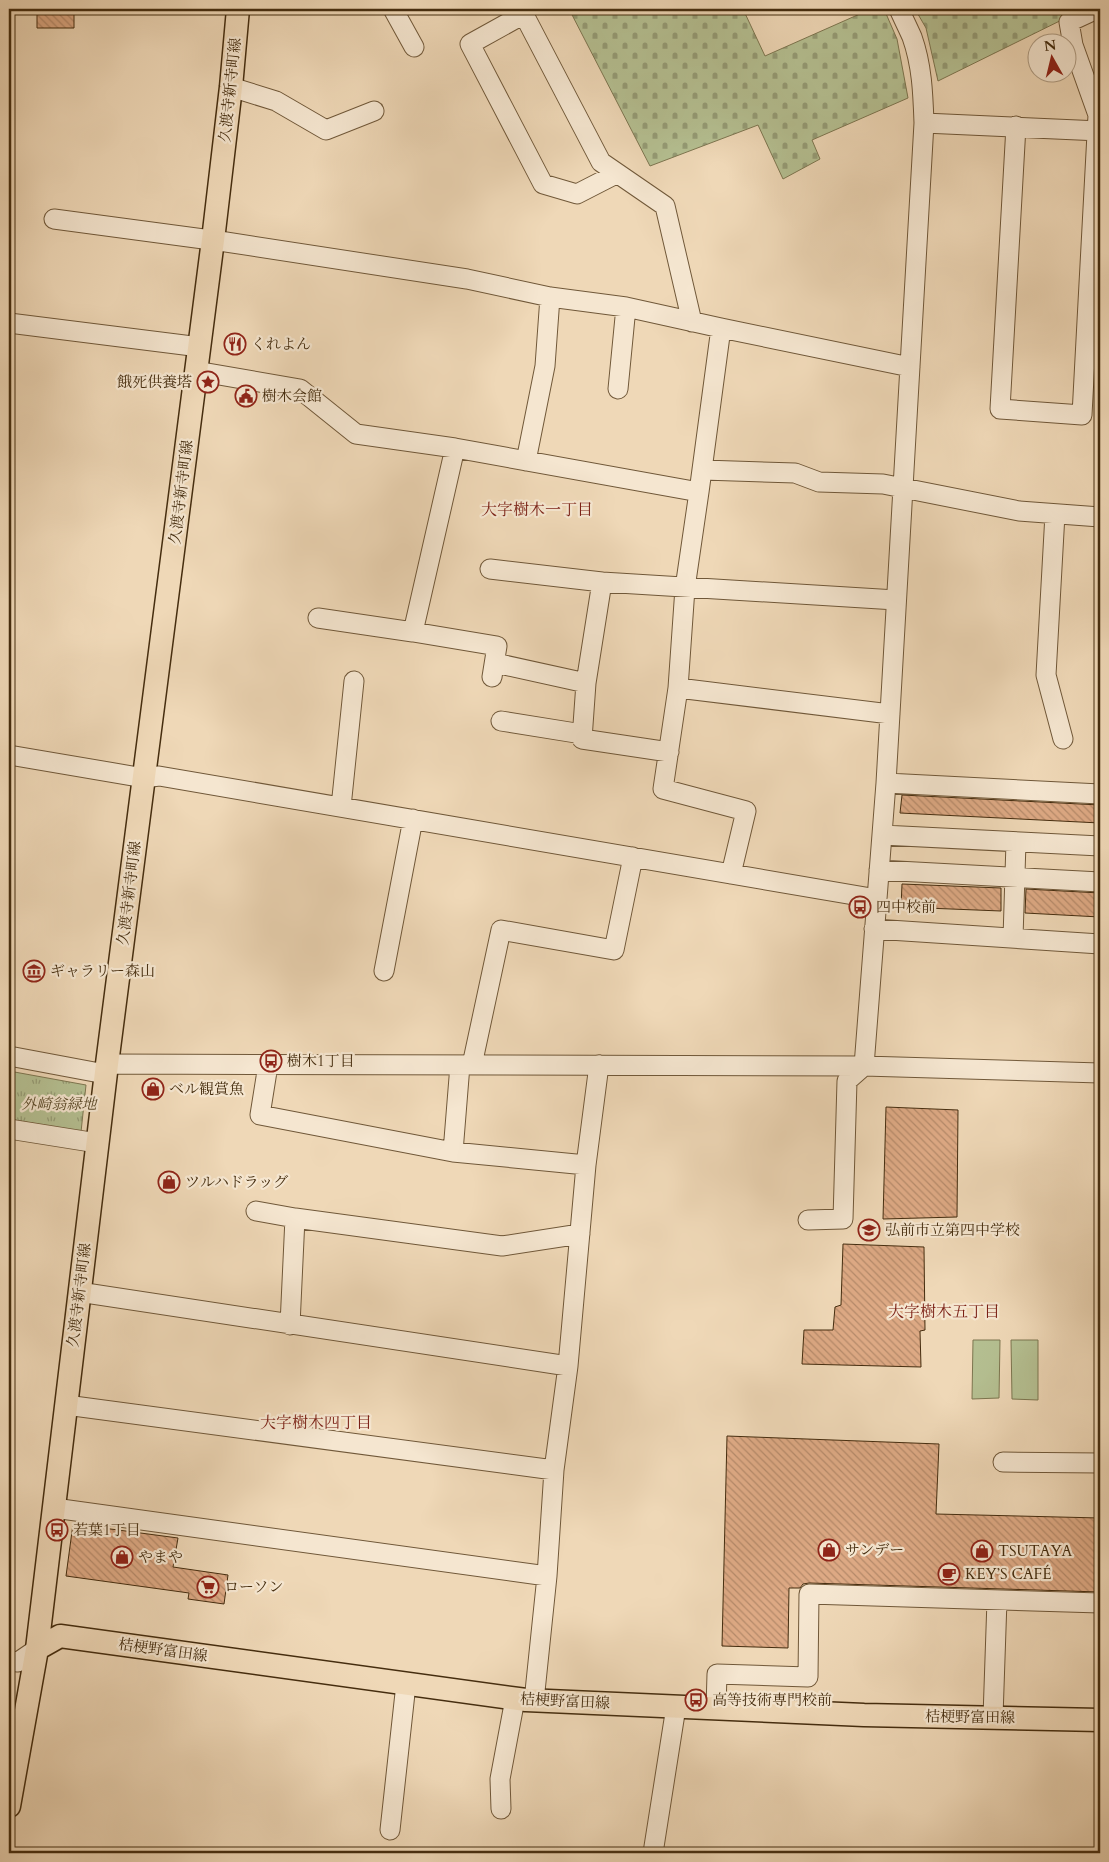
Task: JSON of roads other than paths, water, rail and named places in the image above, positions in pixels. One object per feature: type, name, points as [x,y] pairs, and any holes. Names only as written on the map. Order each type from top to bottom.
[{"type":"main road","name":"久渡寺新寺町線","points":[[9,1806],[37,1649],[106,1069],[200,347],[231,87],[238,9]]},
{"type":"main road","name":"桔梗野富田線","points":[[37,1649],[60,1636],[524,1700],[864,1715],[1100,1720]]},
{"type":"street","points":[[393,9],[414,47]]},
{"type":"street","points":[[808,1220],[843,1220],[847,1081],[864,1066],[886,783],[924,123],[922,83],[918,59],[912,37],[899,9]]},
{"type":"street","points":[[1016,126],[1000,409],[1082,415],[1098,115],[1073,45],[1069,22],[1097,9]]},
{"type":"street","points":[[616,174],[577,194],[543,184],[470,44],[522,11],[601,162],[665,206],[692,322]]},
{"type":"street","points":[[231,87],[276,100],[326,130],[374,111]]},
{"type":"street","points":[[924,123],[1098,131]]},
{"type":"street","points":[[54,219],[213,240],[468,279],[550,297],[626,307],[910,367]]},
{"type":"street","points":[[526,461],[545,366],[550,297]]},
{"type":"street","points":[[618,390],[626,307]]},
{"type":"street","points":[[9,324],[200,347]]},
{"type":"street","points":[[721,328],[703,470],[685,588],[678,688],[663,789],[746,811],[731,874]]},
{"type":"street","points":[[196,371],[300,389],[356,434],[455,448],[699,492]]},
{"type":"street","points":[[412,632],[455,448]]},
{"type":"street","points":[[703,470],[795,473],[819,482],[883,484],[1019,511],[1100,517]]},
{"type":"street","points":[[1055,514],[1046,675],[1062,739]]},
{"type":"street","points":[[490,569],[602,582],[896,600]]},
{"type":"street","points":[[602,582],[586,683],[582,739],[669,752]]},
{"type":"street","points":[[318,618],[497,646],[493,670],[586,683]]},
{"type":"street","points":[[341,807],[354,681]]},
{"type":"street","points":[[678,688],[890,714]]},
{"type":"street","points":[[501,721],[582,734]]},
{"type":"street","points":[[9,754],[144,778],[159,776],[877,899]]},
{"type":"street","points":[[886,783],[1100,794]]},
{"type":"street","points":[[384,971],[413,819]]},
{"type":"street","points":[[882,835],[1100,846]]},
{"type":"street","points":[[1013,938],[1016,842]]},
{"type":"street","points":[[453,1152],[466,1065],[501,930],[614,950],[633,857]]},
{"type":"street","points":[[879,870],[1100,882]]},
{"type":"street","points":[[874,929],[1100,944]]},
{"type":"street","points":[[9,1056],[106,1069],[268,1065],[864,1066],[1100,1073]]},
{"type":"street","points":[[268,1065],[260,1115],[453,1152],[586,1165]]},
{"type":"street","points":[[501,1809],[500,1780],[524,1700],[547,1576],[554,1470],[568,1366],[586,1165],[598,1065]]},
{"type":"street","points":[[9,1129],[97,1143]]},
{"type":"street","points":[[256,1211],[502,1246],[580,1234]]},
{"type":"street","points":[[290,1325],[295,1218]]},
{"type":"street","points":[[79,1292],[568,1366]]},
{"type":"street","points":[[66,1405],[554,1470]]},
{"type":"street","points":[[1003,1462],[1100,1463]]},
{"type":"street","points":[[54,1508],[547,1576]]},
{"type":"street","points":[[716,1708],[717,1674],[808,1676],[809,1594],[1100,1603]]},
{"type":"street","points":[[993,1717],[998,1600]]},
{"type":"street","points":[[9,1661],[18,1662],[37,1649]]},
{"type":"street","points":[[390,1830],[406,1684]]},
{"type":"street","points":[[653,1853],[676,1707]]},
{"type":"place","name":"くれよん","points":[[235,344]]},
{"type":"place","name":"餓死供養塔","points":[[208,382]]},
{"type":"place","name":"樹木会館","points":[[246,396]]},
{"type":"place","name":"四中校前","points":[[860,907]]},
{"type":"place","name":"ギャラリー森山","points":[[34,971]]},
{"type":"place","name":"樹木1丁目","points":[[271,1061]]},
{"type":"place","name":"ベル観賞魚","points":[[153,1089]]},
{"type":"place","name":"ツルハドラッグ","points":[[169,1182]]},
{"type":"place","name":"弘前市立第四中学校","points":[[869,1230]]},
{"type":"place","name":"若葉1丁目","points":[[57,1530]]},
{"type":"place","name":"サンデー","points":[[829,1550]]},
{"type":"place","name":"TSUTAYA","points":[[982,1551]]},
{"type":"place","name":"やまや","points":[[122,1557]]},
{"type":"place","name":"KEY’S CAFÉ","points":[[949,1574]]},
{"type":"place","name":"ローソン","points":[[208,1587]]},
{"type":"place","name":"高等技術専門校前","points":[[696,1700]]},
{"type":"district","name":"大字樹木一丁目","points":[[537,510]]},
{"type":"district","name":"大字樹木五丁目","points":[[944,1312]]},
{"type":"district","name":"大字樹木四丁目","points":[[316,1423]]},
{"type":"park label","name":"外崎翁緑地","points":[[59,1104]]}]
